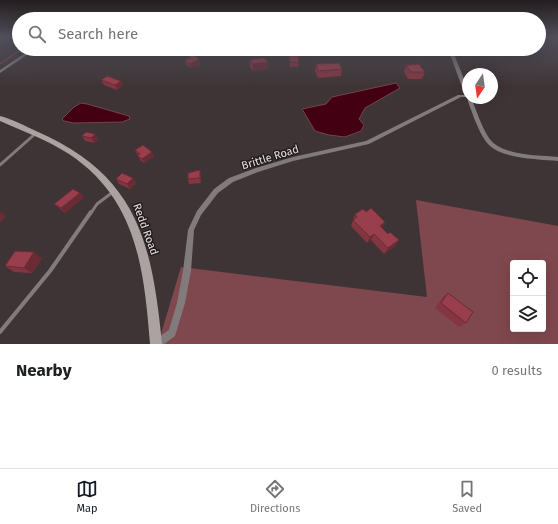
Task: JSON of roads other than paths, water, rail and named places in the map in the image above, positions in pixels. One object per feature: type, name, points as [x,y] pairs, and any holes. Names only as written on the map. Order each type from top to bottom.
[{"type":"street","points":[[0,72],[24,56]]},
{"type":"street","points":[[453,56],[462,80]]},
{"type":"street","name":"Brittle Road","points":[[156,344],[172,333],[181,303],[187,271],[191,230],[194,221],[204,205],[223,186],[247,172],[293,159],[367,142],[462,96]]},
{"type":"street","points":[[471,104],[486,138],[493,146],[511,152],[558,159]]},
{"type":"street","name":"Redd Road","points":[[0,118],[78,156],[99,173],[115,191],[125,206],[143,252],[152,294],[156,344]]},
{"type":"lane","points":[[0,165],[35,134]]},
{"type":"lane","points":[[0,332],[50,271],[96,204],[115,191]]},
{"type":"waterway","points":[[0,64],[12,56]]}]
